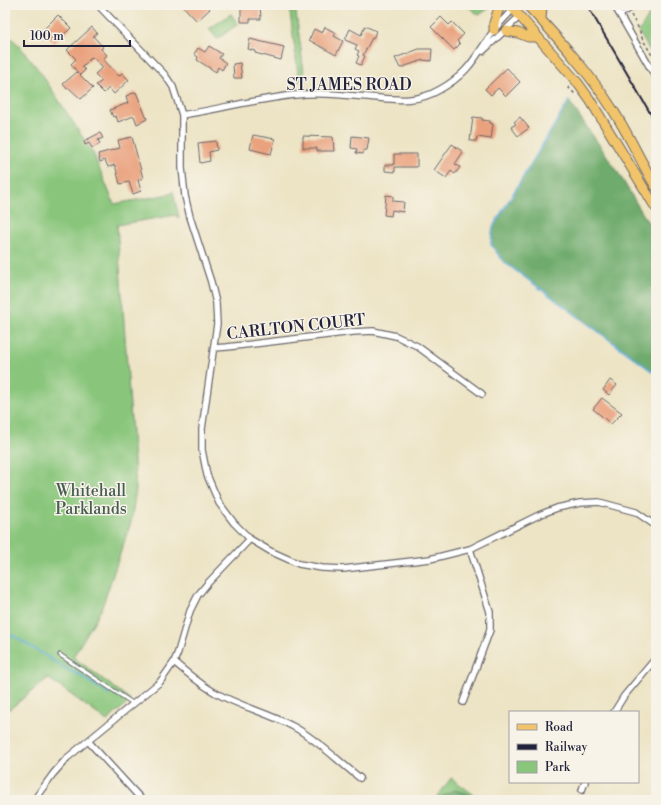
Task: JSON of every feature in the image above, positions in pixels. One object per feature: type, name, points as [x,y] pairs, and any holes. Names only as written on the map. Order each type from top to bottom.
[{"type":"main road","points":[[494,30],[494,23],[500,5]]},
{"type":"main road","points":[[541,20],[542,5]]},
{"type":"main road","points":[[528,6],[585,72],[612,108],[656,187]]},
{"type":"main road","points":[[512,7],[577,82],[590,100],[656,208]]},
{"type":"main road","points":[[506,31],[518,32],[528,37],[538,37]]},
{"type":"street","points":[[98,5],[165,75],[173,87],[182,115],[182,168],[185,196],[190,217],[212,282],[216,304],[217,324],[202,429],[202,450],[207,475],[219,504],[234,523],[250,539],[270,551],[299,564],[322,568],[343,569],[430,558],[470,549],[539,515],[557,508],[580,503],[599,502],[636,512],[656,526]]},
{"type":"street","points":[[614,5],[654,70],[656,78]]},
{"type":"street","name":"ST JAMES ROAD","points":[[182,115],[296,95],[339,94],[400,101],[420,98],[438,91],[466,71],[512,7]]},
{"type":"street","name":"ST JAMES ROAD","points":[[478,55],[506,31],[520,16]]},
{"type":"street","name":"CARLTON COURT","points":[[214,348],[373,331],[396,336],[417,346],[482,394]]},
{"type":"street","points":[[34,800],[67,758],[160,682],[174,662],[190,611],[198,595],[250,539]]},
{"type":"street","points":[[463,702],[490,630],[490,612],[470,549]]},
{"type":"street","points":[[615,711],[624,696],[656,658]]},
{"type":"street","points":[[174,662],[216,693],[296,727],[360,778]]},
{"type":"street","points":[[88,741],[142,800]]},
{"type":"street","points":[[582,790],[585,783]]},
{"type":"lane","points":[[620,16],[633,8],[634,5]]},
{"type":"lane","points":[[60,655],[134,704]]},
{"type":"path","points":[[628,11],[656,62]]},
{"type":"path","points":[[568,87],[575,94]]},
{"type":"green space","points":[[289,5],[295,5],[305,80],[299,81]]},
{"type":"green space","points":[[466,5],[491,5],[491,7],[479,15]]},
{"type":"green space","points":[[655,5],[656,58],[655,60],[639,32]]},
{"type":"green space","points":[[231,14],[238,24],[217,39],[209,29]]},
{"type":"green space","name":"Whitehall Parklands","points":[[5,33],[18,44],[41,73],[93,153],[114,204],[170,194],[173,191],[179,218],[175,215],[117,225],[136,489],[131,522],[101,610],[73,657],[131,700],[107,721],[48,678],[5,713]]},
{"type":"green space","points":[[569,101],[616,169],[656,236],[656,374],[503,261],[491,244],[493,227]]},
{"type":"green space","points":[[451,778],[481,800],[435,800]]},
{"type":"green space","points":[[454,790],[468,794],[477,800],[439,800],[441,797]]},
{"type":"building","points":[[182,5],[206,5],[210,9],[197,21]]},
{"type":"building","points":[[241,5],[260,5],[261,19],[250,19],[250,22],[241,22]]},
{"type":"building","points":[[58,15],[71,28],[54,43],[46,34],[47,32],[44,29]]},
{"type":"building","points":[[441,17],[449,25],[452,22],[464,34],[457,41],[460,44],[454,50],[431,27]]},
{"type":"building","points":[[365,26],[376,31],[363,55],[365,56],[361,65],[356,63],[359,56],[357,55],[359,51],[355,49],[357,45],[345,40],[350,29],[361,35]]},
{"type":"building","points":[[92,27],[97,33],[93,36],[103,47],[101,49],[107,55],[103,59],[119,76],[122,73],[129,80],[114,94],[109,88],[104,93],[96,85],[102,81],[95,74],[103,67],[92,57],[82,67],[85,70],[80,75],[93,88],[81,99],[69,88],[67,89],[63,84],[77,72],[78,73],[71,64],[76,59],[67,50]]},
{"type":"building","points":[[325,27],[336,33],[334,36],[343,41],[336,55],[309,40],[314,29],[322,33]]},
{"type":"building","points":[[250,39],[284,47],[281,60],[255,53],[255,51],[248,49]]},
{"type":"building","points":[[209,46],[222,54],[219,58],[226,63],[222,70],[218,67],[216,72],[197,60],[198,57],[194,54],[198,48],[205,52]]},
{"type":"building","points":[[419,49],[432,49],[431,61],[423,60],[400,68],[395,58]]},
{"type":"building","points":[[240,63],[242,78],[234,78],[233,64]]},
{"type":"building","points":[[507,68],[520,82],[506,96],[498,88],[491,95],[485,89]]},
{"type":"building","points":[[136,92],[147,119],[137,124],[134,116],[118,122],[116,116],[113,117],[110,110],[128,103],[126,96]]},
{"type":"building","points":[[473,117],[482,118],[482,120],[490,121],[490,123],[493,124],[491,139],[477,137],[476,141],[470,141]]},
{"type":"building","points":[[520,117],[529,128],[518,136],[511,127],[516,124],[514,122]]},
{"type":"building","points":[[100,133],[103,138],[98,140],[100,144],[92,148],[89,143],[85,145],[84,141]]},
{"type":"building","points":[[253,135],[275,139],[271,154],[250,149]]},
{"type":"building","points":[[303,136],[333,137],[334,151],[317,151],[317,148],[303,148]]},
{"type":"building","points":[[352,136],[369,138],[367,150],[364,150],[363,154],[356,153],[357,149],[351,148]]},
{"type":"building","points":[[132,137],[143,178],[138,180],[141,191],[133,194],[129,182],[120,184],[115,165],[108,167],[105,160],[100,162],[98,154],[120,148],[118,140]]},
{"type":"building","points":[[216,141],[217,150],[209,152],[210,161],[200,163],[198,143]]},
{"type":"building","points":[[452,144],[463,152],[455,164],[460,167],[455,174],[451,171],[446,178],[434,170]]},
{"type":"building","points":[[394,154],[417,154],[417,167],[395,167],[395,172],[385,171],[385,165],[394,165]]},
{"type":"building","points":[[386,195],[393,196],[393,201],[404,202],[403,212],[392,210],[391,216],[384,215]]},
{"type":"building","points":[[610,380],[617,385],[609,395],[603,390]]},
{"type":"building","points":[[602,398],[622,413],[611,424],[593,409]]},
{"type":"waterway","points":[[569,101],[493,227],[491,244],[503,261],[656,374]]},
{"type":"waterway","points":[[5,636],[12,635],[70,671],[78,674],[109,695]]},
{"type":"railway","points":[[587,5],[656,123]]}]
